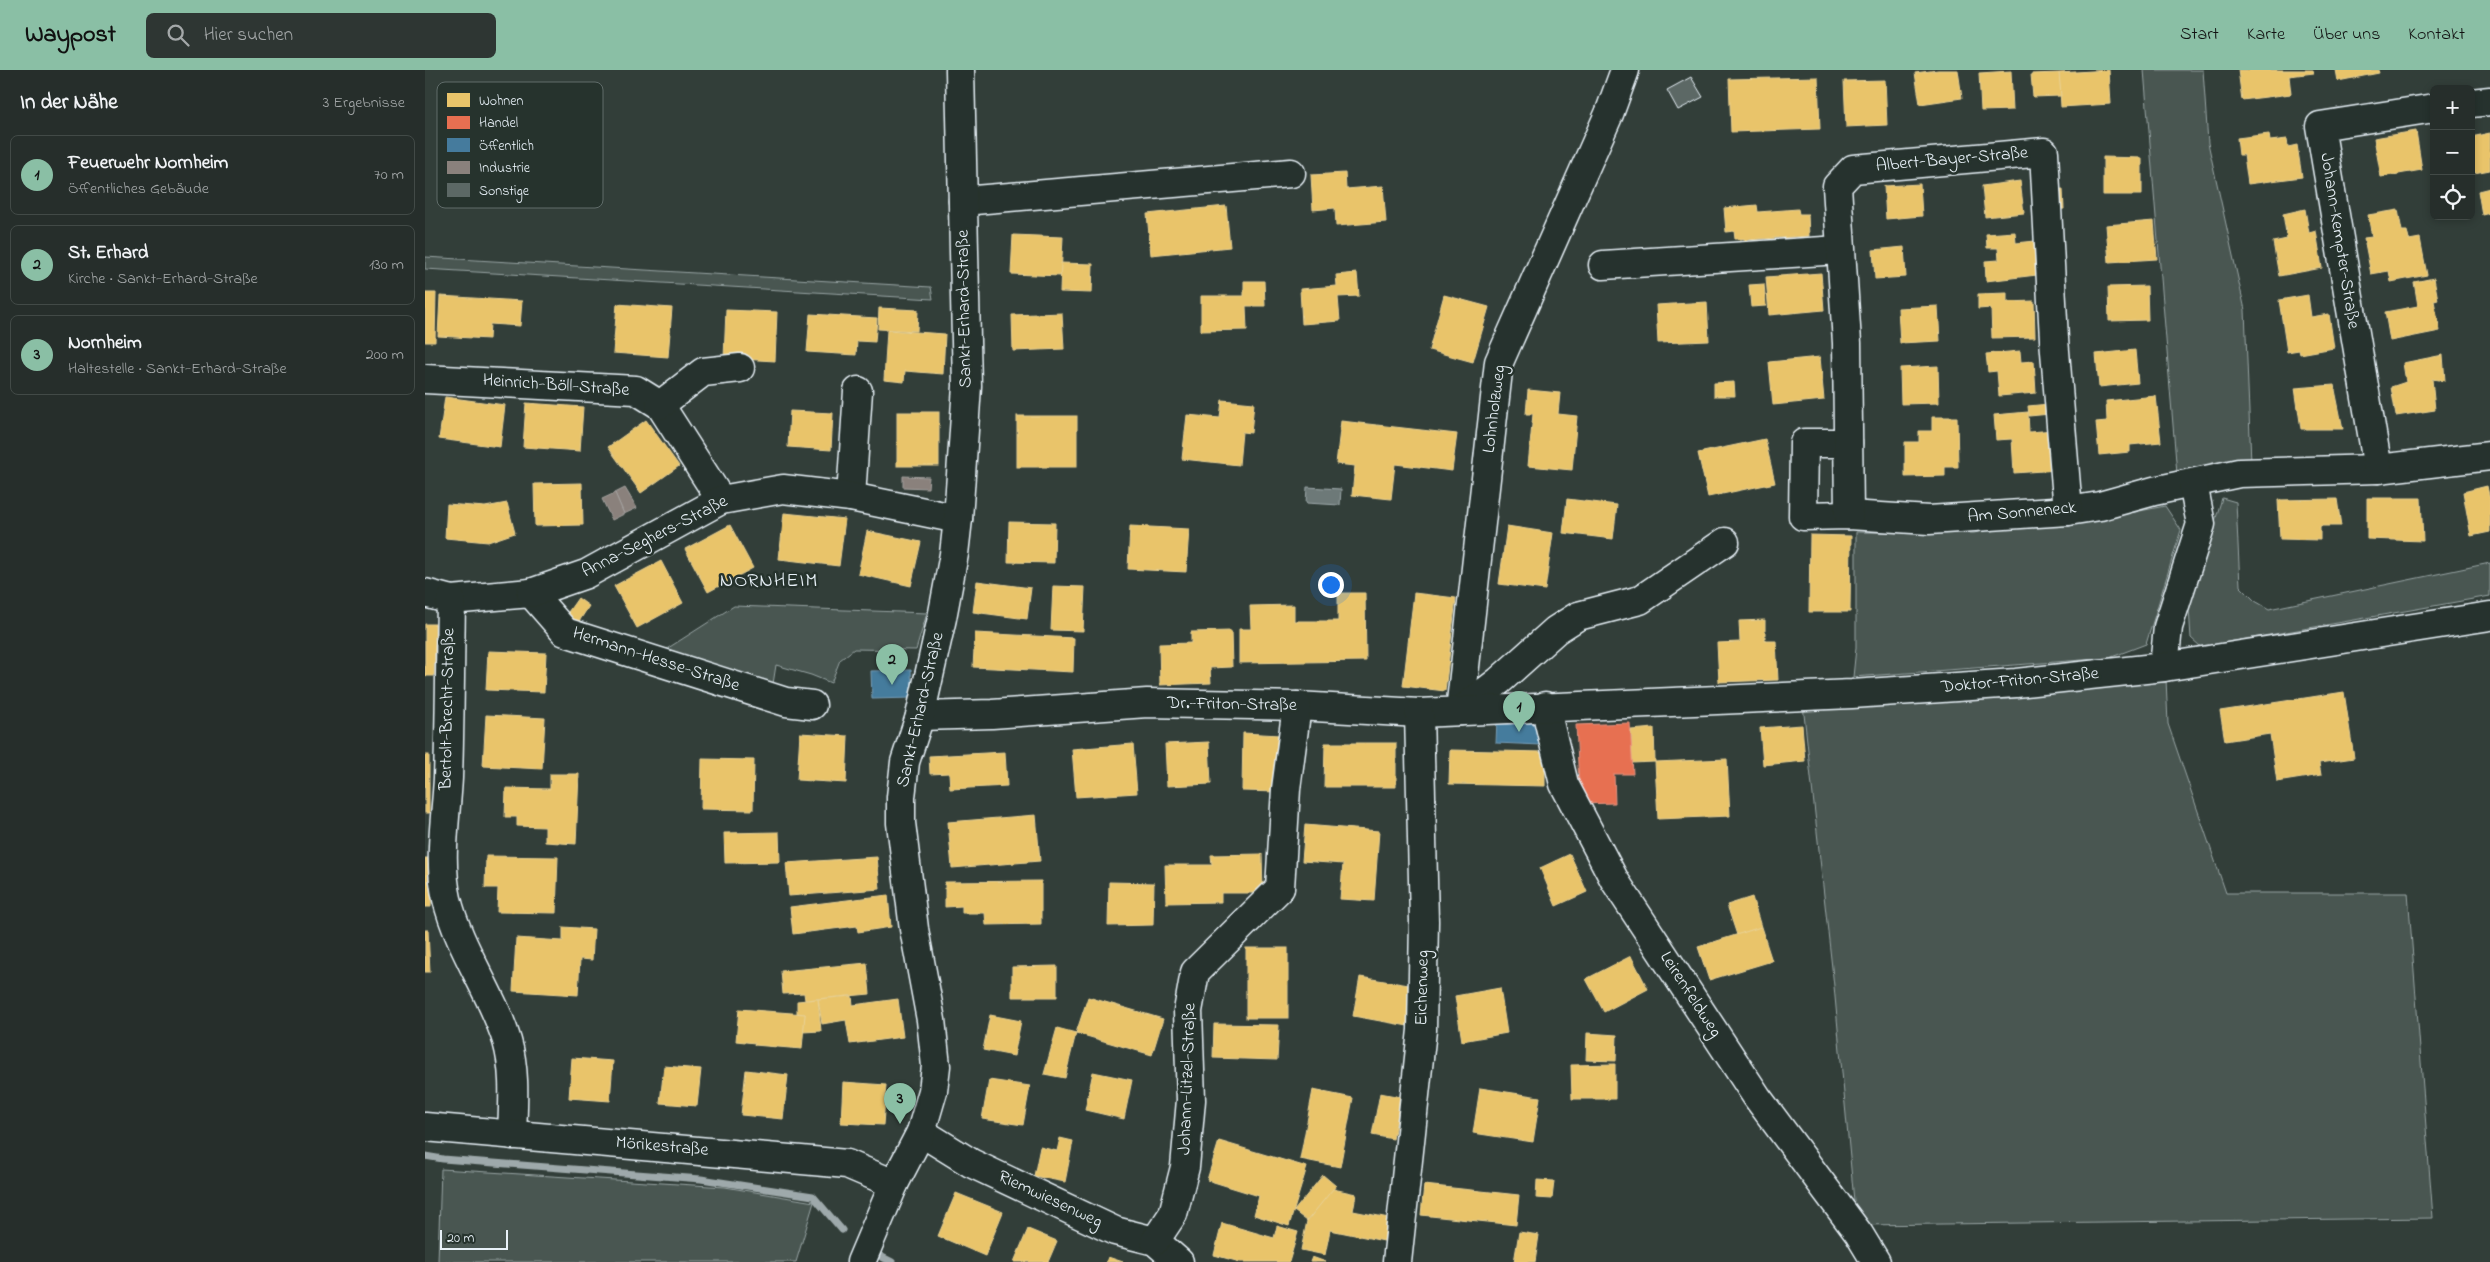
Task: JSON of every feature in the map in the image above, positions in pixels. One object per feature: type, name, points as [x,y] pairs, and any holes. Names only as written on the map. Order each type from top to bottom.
[{"type":"street","name":"Sankt-Erhard-Straße","points":[[861,1262],[894,1184],[921,1132],[933,1091],[936,1060],[914,929],[901,824],[905,762],[919,716],[943,618],[954,554],[957,519],[967,386],[960,70]]},
{"type":"street","name":"Lohnholzweg","points":[[1460,711],[1499,362],[1609,114],[1625,70]]},
{"type":"street","points":[[2475,103],[2490,101]]},
{"type":"street","name":"Johann-Kempter-Straße","points":[[2378,469],[2320,126],[2430,109]]},
{"type":"street","name":"Albert-Bayer-Straße","points":[[1849,515],[1847,343],[1837,186],[1853,169],[2043,152],[2054,339],[2069,511]]},
{"type":"street","points":[[963,202],[1291,173]]},
{"type":"street","points":[[1603,265],[1840,250]]},
{"type":"street","points":[[660,405],[703,372],[740,368]]},
{"type":"street","name":"Heinrich-Böll-Straße","points":[[425,379],[636,390],[660,405],[721,500]]},
{"type":"street","points":[[851,497],[858,391]]},
{"type":"street","name":"Am Sonneneck","points":[[1848,443],[1804,443],[1803,516],[1849,515],[1929,520],[2069,511],[2100,506],[2154,490],[2239,474],[2378,469],[2490,456]]},
{"type":"street","points":[[2164,667],[2168,627],[2201,524],[2193,484]]},
{"type":"street","name":"Anna-Seghers-Straße","points":[[531,593],[586,574],[721,500],[783,489],[851,497],[957,519]]},
{"type":"street","points":[[1460,711],[1499,681],[1556,630],[1578,616],[1640,600],[1725,542]]},
{"type":"street","points":[[425,592],[451,600],[531,593]]},
{"type":"street","name":"Hermann-Hesse-Straße","points":[[531,593],[565,632],[786,702],[812,705]]},
{"type":"street","name":"Bertolt-Brecht-Straße","points":[[451,600],[448,777],[443,872],[446,898],[456,931],[482,983],[507,1041],[514,1081],[512,1135]]},
{"type":"street","name":"Doktor-Friton-Straße","points":[[1545,706],[1861,694],[2016,684],[2164,667],[2490,616]]},
{"type":"street","name":"Dr.-Friton-Straße","points":[[919,716],[992,714],[1147,703],[1297,706],[1419,713],[1545,706]]},
{"type":"street","name":"Johann-Litzel-Straße","points":[[1155,1241],[1173,1214],[1185,1167],[1191,1100],[1188,1011],[1195,972],[1280,888],[1286,789],[1297,706]]},
{"type":"street","name":"Leirenfeldweg","points":[[1545,706],[1564,784],[1615,881],[1757,1097],[1859,1234],[1876,1262]]},
{"type":"street","name":"Eichenweg","points":[[1397,1262],[1422,1030],[1424,921],[1419,713]]},
{"type":"street","name":"Mörikestraße","points":[[425,1127],[847,1164],[894,1184]]},
{"type":"street","name":"Riemwiesenweg","points":[[921,1132],[971,1163],[1107,1227],[1155,1241],[1179,1262]]},
{"type":"shaded area","points":[[2144,70],[2203,70],[2208,143],[2245,310],[2251,463],[2177,474]]},
{"type":"shaded area","points":[[425,257],[931,287],[933,299],[425,269]]},
{"type":"shaded area","points":[[1307,487],[1341,489],[1340,505],[1306,503]]},
{"type":"shaded area","points":[[2222,498],[2236,502],[2240,586],[2255,601],[2269,609],[2490,563],[2490,596],[2201,647],[2191,638],[2189,608]]},
{"type":"shaded area","points":[[2165,506],[2181,530],[2146,644],[2109,658],[1853,677],[1856,648],[1856,532],[1974,533],[2002,527],[2085,522]]},
{"type":"shaded area","points":[[734,606],[927,613],[916,650],[854,649],[840,660],[831,683],[776,665],[773,684],[665,650]]},
{"type":"shaded area","points":[[2166,679],[2168,724],[2226,893],[2408,893],[2433,1218],[1861,1225],[1843,1201],[1854,1201],[1834,986],[1803,705],[2007,699]]},
{"type":"shaded area","points":[[441,1169],[725,1187],[814,1202],[796,1262],[438,1262]]},
{"type":"building: Wohnen","points":[[1958,70],[1962,98],[1920,104],[1915,73]]},
{"type":"building: Wohnen","points":[[2109,70],[2111,104],[2061,107],[2059,73]]},
{"type":"building: Wohnen","points":[[2238,70],[2313,70],[2314,73],[2289,76],[2291,94],[2242,100]]},
{"type":"building: Wohnen","points":[[2336,70],[2378,70],[2379,73],[2338,81]]},
{"type":"building: Wohnen","points":[[2011,71],[2013,110],[1981,111],[1979,73]]},
{"type":"building: Wohnen","points":[[2059,73],[2061,96],[2033,97],[2031,74]]},
{"type":"building: Wohnen","points":[[1818,77],[1820,129],[1731,132],[1729,79]]},
{"type":"building: Wohnen","points":[[1885,80],[1887,125],[1846,127],[1844,81]]},
{"type":"building: Wohnen","points":[[2416,131],[2422,170],[2381,177],[2374,138]]},
{"type":"building: Wohnen","points":[[2490,133],[2490,170],[2475,173],[2475,136]]},
{"type":"building: Wohnen","points":[[2269,134],[2270,141],[2287,139],[2288,147],[2297,145],[2302,177],[2248,184],[2244,155],[2239,155],[2237,138]]},
{"type":"building: Wohnen","points":[[2103,157],[2142,158],[2142,195],[2103,195]]},
{"type":"building: Wohnen","points":[[1345,173],[1346,189],[1383,186],[1386,222],[1336,226],[1335,208],[1313,210],[1311,175]]},
{"type":"building: Wohnen","points":[[2020,181],[2024,213],[1985,217],[1982,186]]},
{"type":"building: Wohnen","points":[[1920,184],[1922,216],[1886,219],[1884,186]]},
{"type":"building: Wohnen","points":[[2490,188],[2490,213],[2482,215],[2478,191]]},
{"type":"building: Wohnen","points":[[2063,189],[2064,209],[2052,210],[2051,190]]},
{"type":"building: Wohnen","points":[[1757,205],[1758,212],[1798,209],[1799,214],[1808,214],[1809,236],[1745,240],[1735,239],[1734,231],[1726,232],[1724,208]]},
{"type":"building: Wohnen","points":[[1226,206],[1230,247],[1151,255],[1147,214]]},
{"type":"building: Wohnen","points":[[2305,209],[2309,233],[2316,231],[2322,268],[2279,276],[2273,242],[2287,239],[2283,214]]},
{"type":"building: Wohnen","points":[[2398,210],[2402,231],[2407,231],[2409,240],[2420,238],[2427,275],[2391,282],[2389,271],[2371,274],[2364,238],[2372,237],[2368,215]]},
{"type":"building: Wohnen","points":[[2154,221],[2157,259],[2109,262],[2106,225]]},
{"type":"building: Wohnen","points":[[2015,232],[2016,243],[2035,241],[2037,275],[1986,281],[1985,261],[1999,260],[1998,248],[1987,248],[1986,234]]},
{"type":"building: Wohnen","points":[[1013,235],[1063,237],[1061,276],[1011,274]]},
{"type":"building: Wohnen","points":[[1904,247],[1906,277],[1875,279],[1873,250]]},
{"type":"building: Wohnen","points":[[1061,263],[1093,264],[1092,293],[1060,292]]},
{"type":"building: Wohnen","points":[[1357,273],[1359,296],[1338,297],[1340,321],[1302,324],[1300,289],[1337,286],[1336,275]]},
{"type":"building: Wohnen","points":[[1821,273],[1824,310],[1769,315],[1766,277]]},
{"type":"building: Wohnen","points":[[2434,278],[2438,300],[2434,301],[2440,331],[2390,341],[2385,312],[2418,306],[2414,282]]},
{"type":"building: Wohnen","points":[[1244,281],[1264,281],[1265,306],[1246,306],[1247,330],[1201,331],[1201,296],[1244,296]]},
{"type":"building: Wohnen","points":[[1764,284],[1766,306],[1751,307],[1749,285]]},
{"type":"building: Wohnen","points":[[2147,286],[2148,320],[2109,321],[2108,287]]},
{"type":"building: Wohnen","points":[[425,293],[436,293],[435,342],[425,342]]},
{"type":"building: Wohnen","points":[[2007,293],[2007,302],[2034,301],[2035,337],[1992,338],[1991,308],[1978,309],[1978,294]]},
{"type":"building: Wohnen","points":[[1444,295],[1489,307],[1473,362],[1429,350]]},
{"type":"building: Wohnen","points":[[2308,295],[2311,317],[2329,314],[2334,348],[2300,354],[2299,350],[2287,352],[2279,300]]},
{"type":"building: Wohnen","points":[[440,296],[522,301],[520,326],[490,324],[489,339],[438,336]]},
{"type":"building: Wohnen","points":[[1707,302],[1709,341],[1658,343],[1656,305]]},
{"type":"building: Wohnen","points":[[617,304],[672,308],[668,357],[613,353]]},
{"type":"building: Wohnen","points":[[1938,306],[1940,341],[1900,343],[1898,308]]},
{"type":"building: Wohnen","points":[[879,308],[918,310],[917,331],[878,329]]},
{"type":"building: Wohnen","points":[[726,310],[777,312],[775,361],[724,358]]},
{"type":"building: Wohnen","points":[[1062,313],[1064,349],[1013,351],[1012,315]]},
{"type":"building: Wohnen","points":[[810,314],[877,318],[875,342],[857,341],[856,355],[807,352]]},
{"type":"building: Wohnen","points":[[887,330],[945,334],[943,374],[905,371],[904,382],[884,380]]},
{"type":"building: Wohnen","points":[[2135,350],[2138,383],[2099,387],[2096,354]]},
{"type":"building: Wohnen","points":[[2020,351],[2021,362],[2034,361],[2036,393],[1999,396],[1997,371],[1988,372],[1986,354]]},
{"type":"building: Wohnen","points":[[2443,355],[2445,381],[2432,379],[2435,410],[2396,416],[2391,387],[2406,382],[2403,363]]},
{"type":"building: Wohnen","points":[[1820,357],[1824,400],[1773,405],[1769,362]]},
{"type":"building: Wohnen","points":[[1938,366],[1939,403],[1901,404],[1900,368]]},
{"type":"building: Wohnen","points":[[1734,382],[1735,396],[1714,396],[1714,383]]},
{"type":"building: Wohnen","points":[[2334,385],[2343,429],[2301,429],[2295,388]]},
{"type":"building: Wohnen","points":[[1528,390],[1560,393],[1558,414],[1577,416],[1572,470],[1528,466],[1533,414],[1526,414]]},
{"type":"building: Wohnen","points":[[2156,396],[2161,442],[2130,445],[2130,452],[2099,455],[2096,422],[2107,421],[2106,401]]},
{"type":"building: Wohnen","points":[[445,397],[505,405],[500,447],[439,439]]},
{"type":"building: Wohnen","points":[[1222,400],[1254,403],[1251,433],[1242,432],[1239,465],[1182,459],[1187,415],[1220,418]]},
{"type":"building: Wohnen","points":[[526,403],[583,407],[580,451],[523,447]]},
{"type":"building: Wohnen","points":[[2049,404],[2050,414],[2029,416],[2028,406]]},
{"type":"building: Wohnen","points":[[790,411],[833,413],[831,450],[788,447]]},
{"type":"building: Wohnen","points":[[897,412],[939,412],[939,466],[897,466]]},
{"type":"building: Wohnen","points":[[2028,412],[2029,432],[2055,430],[2058,470],[2014,473],[2012,439],[1996,440],[1994,415]]},
{"type":"building: Wohnen","points":[[1017,416],[1077,416],[1077,467],[1017,467]]},
{"type":"building: Wohnen","points":[[1932,417],[1957,417],[1958,467],[1945,467],[1945,476],[1905,477],[1905,442],[1919,442],[1919,431],[1932,431]]},
{"type":"building: Wohnen","points":[[646,420],[679,466],[641,493],[608,447]]},
{"type":"building: Wohnen","points":[[1341,421],[1457,434],[1452,471],[1395,464],[1391,499],[1352,495],[1355,466],[1336,464]]},
{"type":"building: Wohnen","points":[[1765,439],[1775,483],[1708,497],[1698,453]]},
{"type":"building: Wohnen","points":[[582,483],[583,525],[535,526],[534,484]]},
{"type":"building: Wohnen","points":[[2487,486],[2490,500],[2490,532],[2471,536],[2463,492]]},
{"type":"building: Wohnen","points":[[2367,498],[2421,498],[2423,541],[2367,539]]},
{"type":"building: Wohnen","points":[[1567,499],[1617,505],[1613,539],[1563,533]]},
{"type":"building: Wohnen","points":[[2337,499],[2341,526],[2320,526],[2320,540],[2280,539],[2278,500]]},
{"type":"building: Wohnen","points":[[507,503],[515,533],[488,542],[445,538],[447,504],[485,507]]},
{"type":"building: Wohnen","points":[[784,513],[845,519],[839,566],[779,559]]},
{"type":"building: Wohnen","points":[[1009,522],[1055,523],[1054,563],[1008,562]]},
{"type":"building: Wohnen","points":[[730,525],[753,568],[708,592],[685,549]]},
{"type":"building: Wohnen","points":[[1130,526],[1189,529],[1186,572],[1128,569]]},
{"type":"building: Wohnen","points":[[1507,526],[1553,533],[1545,590],[1499,584]]},
{"type":"building: Wohnen","points":[[867,531],[921,542],[911,586],[858,574]]},
{"type":"building: Wohnen","points":[[1810,535],[1851,536],[1850,612],[1809,612]]},
{"type":"building: Wohnen","points":[[661,561],[683,603],[637,628],[614,586]]},
{"type":"building: Wohnen","points":[[977,581],[1031,588],[1027,619],[973,612]]},
{"type":"building: Wohnen","points":[[1053,586],[1085,587],[1083,631],[1051,630]]},
{"type":"building: Wohnen","points":[[1338,593],[1365,593],[1366,661],[1239,663],[1239,629],[1251,629],[1250,606],[1294,605],[1294,621],[1338,621]]},
{"type":"building: Wohnen","points":[[1414,593],[1456,598],[1445,691],[1403,686]]},
{"type":"building: Wohnen","points":[[578,598],[589,606],[578,623],[566,615]]},
{"type":"building: Wohnen","points":[[1765,620],[1765,641],[1776,641],[1778,680],[1719,682],[1717,643],[1740,642],[1739,621]]},
{"type":"building: Wohnen","points":[[425,624],[435,624],[434,676],[425,676]]},
{"type":"building: Wohnen","points":[[1231,631],[1232,667],[1210,668],[1211,683],[1160,685],[1159,644],[1191,643],[1191,632]]},
{"type":"building: Wohnen","points":[[975,633],[1074,638],[1073,672],[973,667]]},
{"type":"building: Wohnen","points":[[488,651],[546,653],[544,692],[486,690]]},
{"type":"building: Wohnen","points":[[2344,692],[2354,758],[2319,763],[2321,775],[2277,782],[2270,734],[2225,741],[2220,711]]},
{"type":"building: Wohnen","points":[[486,715],[545,718],[542,769],[483,766]]},
{"type":"building: Wohnen","points":[[1802,725],[1805,761],[1763,765],[1760,728]]},
{"type":"building: Wohnen","points":[[1654,728],[1655,762],[1632,763],[1631,730]]},
{"type":"building: Wohnen","points":[[800,733],[848,736],[846,783],[797,780]]},
{"type":"building: Wohnen","points":[[1243,733],[1280,735],[1278,792],[1242,791]]},
{"type":"building: Wohnen","points":[[1209,742],[1211,784],[1167,786],[1165,744]]},
{"type":"building: Wohnen","points":[[1325,743],[1396,743],[1396,787],[1324,787]]},
{"type":"building: Wohnen","points":[[1133,744],[1137,793],[1076,797],[1072,749]]},
{"type":"building: Wohnen","points":[[1450,750],[1545,752],[1545,786],[1449,784]]},
{"type":"building: Wohnen","points":[[1005,752],[1007,786],[950,789],[949,773],[930,774],[929,756]]},
{"type":"building: Wohnen","points":[[425,755],[429,755],[429,813],[425,813]]},
{"type":"building: Wohnen","points":[[702,759],[754,760],[753,810],[701,809]]},
{"type":"building: Wohnen","points":[[1727,759],[1730,816],[1658,819],[1655,762]]},
{"type":"building: Wohnen","points":[[550,774],[579,774],[576,844],[545,842],[545,827],[517,826],[517,817],[505,817],[506,788],[550,789]]},
{"type":"building: Wohnen","points":[[1036,815],[1040,861],[952,868],[948,822]]},
{"type":"building: Wohnen","points":[[1305,825],[1379,831],[1374,901],[1340,899],[1343,864],[1302,861]]},
{"type":"building: Wohnen","points":[[779,832],[780,862],[725,863],[724,833]]},
{"type":"building: Wohnen","points":[[1262,854],[1263,893],[1221,893],[1221,902],[1166,903],[1165,865],[1212,865],[1211,855]]},
{"type":"building: Wohnen","points":[[1570,854],[1587,892],[1556,906],[1540,868]]},
{"type":"building: Wohnen","points":[[486,856],[558,857],[556,913],[497,912],[498,888],[485,888]]},
{"type":"building: Wohnen","points":[[877,857],[880,889],[789,896],[786,863]]},
{"type":"building: Wohnen","points":[[425,858],[432,858],[431,907],[425,907]]},
{"type":"building: Wohnen","points":[[1041,881],[1041,924],[986,925],[985,913],[962,913],[962,906],[945,907],[945,882]]},
{"type":"building: Wohnen","points":[[1109,882],[1154,883],[1153,925],[1108,926]]},
{"type":"building: Wohnen","points":[[888,895],[891,927],[858,932],[857,926],[793,934],[790,907]]},
{"type":"building: Wohnen","points":[[1752,897],[1761,927],[1737,935],[1727,905]]},
{"type":"building: Wohnen","points":[[563,927],[594,929],[592,960],[580,959],[578,995],[513,991],[516,938],[563,941]]},
{"type":"building: Wohnen","points":[[1761,927],[1772,961],[1709,980],[1698,947]]},
{"type":"building: Wohnen","points":[[425,930],[428,930],[430,972],[425,972]]},
{"type":"building: Wohnen","points":[[1246,948],[1288,948],[1288,1018],[1246,1018]]},
{"type":"building: Wohnen","points":[[1631,956],[1648,989],[1604,1012],[1586,979]]},
{"type":"building: Wohnen","points":[[867,963],[870,994],[805,1000],[804,993],[783,994],[781,971]]},
{"type":"building: Wohnen","points":[[1057,966],[1057,997],[1012,997],[1012,967]]},
{"type":"building: Wohnen","points":[[1360,977],[1415,986],[1408,1026],[1353,1016]]},
{"type":"building: Wohnen","points":[[1500,988],[1507,1033],[1462,1041],[1455,996]]},
{"type":"building: Wohnen","points":[[852,996],[853,1005],[898,999],[903,1037],[850,1044],[846,1020],[822,1024],[818,999]]},
{"type":"building: Wohnen","points":[[1088,997],[1163,1019],[1152,1055],[1076,1033]]},
{"type":"building: Wohnen","points":[[818,999],[821,1031],[803,1032],[805,1014],[797,1013],[797,1001]]},
{"type":"building: Wohnen","points":[[739,1009],[805,1014],[802,1049],[754,1045],[755,1043],[736,1041]]},
{"type":"building: Wohnen","points":[[990,1015],[1021,1021],[1014,1056],[983,1050]]},
{"type":"building: Wohnen","points":[[1214,1024],[1279,1025],[1277,1060],[1213,1058]]},
{"type":"building: Wohnen","points":[[1057,1028],[1076,1033],[1065,1078],[1044,1074]]},
{"type":"building: Wohnen","points":[[1587,1033],[1617,1035],[1616,1061],[1586,1060]]},
{"type":"building: Wohnen","points":[[572,1058],[613,1061],[610,1101],[569,1098]]},
{"type":"building: Wohnen","points":[[1615,1064],[1615,1099],[1572,1099],[1571,1065]]},
{"type":"building: Wohnen","points":[[664,1066],[701,1069],[697,1106],[660,1103]]},
{"type":"building: Wohnen","points":[[746,1070],[788,1075],[783,1119],[741,1115]]},
{"type":"building: Wohnen","points":[[1093,1072],[1132,1080],[1124,1119],[1085,1110]]},
{"type":"building: Wohnen","points":[[989,1080],[1030,1086],[1023,1125],[982,1119]]},
{"type":"building: Wohnen","points":[[843,1082],[886,1085],[883,1125],[841,1123]]},
{"type":"building: Wohnen","points":[[1480,1088],[1540,1097],[1533,1142],[1473,1133]]},
{"type":"building: Wohnen","points":[[1313,1090],[1353,1098],[1340,1167],[1300,1159]]},
{"type":"building: Wohnen","points":[[1380,1093],[1401,1097],[1393,1139],[1372,1135]]},
{"type":"building: Wohnen","points":[[1060,1138],[1073,1141],[1065,1182],[1034,1176],[1040,1147],[1057,1151]]},
{"type":"building: Wohnen","points":[[1219,1141],[1307,1167],[1289,1226],[1254,1215],[1259,1196],[1207,1180]]},
{"type":"building: Wohnen","points":[[1323,1175],[1336,1186],[1307,1221],[1294,1211]]},
{"type":"building: Wohnen","points":[[1537,1180],[1554,1181],[1552,1199],[1536,1198]]},
{"type":"building: Wohnen","points":[[1424,1185],[1519,1195],[1516,1225],[1421,1215]]},
{"type":"building: Wohnen","points":[[1333,1189],[1356,1194],[1353,1211],[1389,1218],[1384,1241],[1330,1230],[1325,1255],[1301,1250],[1307,1221]]},
{"type":"building: Wohnen","points":[[956,1193],[1003,1212],[985,1256],[938,1236]]},
{"type":"building: Wohnen","points":[[1222,1223],[1274,1238],[1277,1226],[1298,1232],[1289,1262],[1240,1262],[1214,1255]]},
{"type":"building: Wohnen","points":[[1028,1229],[1057,1241],[1048,1262],[1014,1262]]},
{"type":"building: Wohnen","points":[[1519,1232],[1539,1235],[1535,1262],[1514,1262]]},
{"type":"building: Wohnen","points":[[1108,1257],[1123,1262],[1106,1262]]},
{"type":"building: Wohnen","points":[[1312,1257],[1326,1262],[1310,1262]]},
{"type":"building: Handel","points":[[1630,723],[1633,774],[1614,774],[1615,803],[1580,804],[1576,725]]},
{"type":"building: Öffentlich","points":[[911,670],[912,698],[872,699],[871,671]]},
{"type":"building: Öffentlich","points":[[1497,719],[1542,721],[1541,745],[1496,743]]},
{"type":"building: Industrie","points":[[903,476],[929,477],[928,488],[903,487]]},
{"type":"building: Industrie","points":[[625,488],[637,508],[624,514],[615,493]]},
{"type":"building: Industrie","points":[[615,493],[624,514],[612,520],[602,499]]},
{"type":"building: Sonstige","points":[[1691,77],[1703,97],[1678,110],[1667,90]]},
{"type":"waterway","points":[[425,1156],[701,1179],[813,1196],[842,1230]]},
{"type":"waterway","points":[[878,1255],[892,1262]]},
{"type":"place","name":"St. Erhard","points":[[892,685]]},
{"type":"place","name":"Feuerwehr Nornheim","points":[[1519,732]]},
{"type":"place","name":"Nornheim","points":[[900,1124]]},
{"type":"district","name":"NORNHEIM","points":[[769,581]]}]
